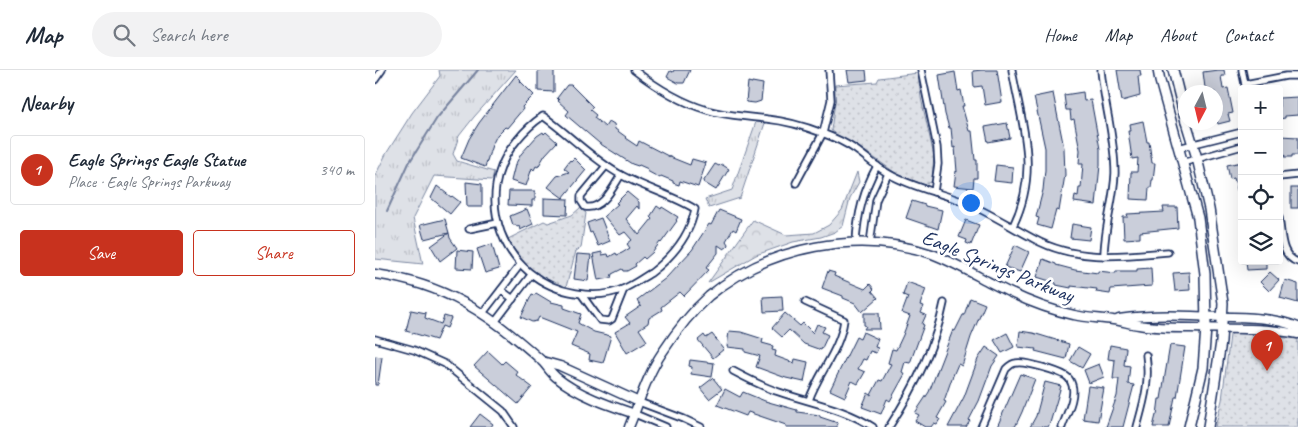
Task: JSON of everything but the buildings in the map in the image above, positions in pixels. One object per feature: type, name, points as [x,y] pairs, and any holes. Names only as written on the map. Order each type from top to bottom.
[{"type":"main road","points":[[1159,70],[1160,80],[1198,218],[1205,274],[1206,328],[1203,368],[1189,427]]},
{"type":"main road","points":[[1173,70],[1178,90]]},
{"type":"main road","points":[[1188,130],[1209,209],[1223,303],[1217,379],[1208,427]]},
{"type":"street","points":[[375,80],[382,70]]},
{"type":"street","points":[[634,70],[648,81],[688,104],[707,110],[787,122],[823,134],[854,148],[888,174],[970,204],[1013,226],[1035,240],[1055,248],[1082,255],[1104,256],[1168,252]]},
{"type":"street","points":[[796,183],[823,134],[831,100],[829,70]]},
{"type":"street","points":[[921,70],[937,147],[938,164],[934,192]]},
{"type":"street","points":[[1012,70],[1028,165],[1027,183],[1019,214],[1013,226]]},
{"type":"street","points":[[1101,70],[1114,153],[1115,174],[1112,203],[1106,229],[1104,256]]},
{"type":"street","points":[[1242,70],[1245,85]]},
{"type":"street","points":[[1249,85],[1286,76],[1298,76]]},
{"type":"street","points":[[543,116],[606,166],[653,190],[681,200],[695,209],[692,223],[681,243],[647,275],[624,289],[609,293],[583,294],[555,288],[531,275],[520,265],[507,247],[497,223],[495,193],[497,181],[504,157],[510,148],[531,124],[543,116]]},
{"type":"street","points":[[1178,148],[1238,133]]},
{"type":"street","points":[[1182,162],[1238,147]]},
{"type":"street","points":[[606,166],[581,196],[581,201],[585,208],[598,205],[607,196],[621,175]]},
{"type":"street","points":[[856,243],[863,196],[877,166]]},
{"type":"street","points":[[870,243],[876,200],[888,174]]},
{"type":"street","points":[[1283,176],[1298,174]]},
{"type":"street","points":[[1279,220],[1285,252],[1295,262]]},
{"type":"street","points":[[469,229],[497,223]]},
{"type":"street","name":"Eagle Springs Parkway","points":[[629,427],[661,355],[676,332],[707,298],[724,285],[761,263],[786,254],[828,245],[870,243],[910,248],[940,257],[1021,298],[1075,316],[1153,327],[1260,330],[1298,334]]},
{"type":"street","points":[[483,314],[520,265]]},
{"type":"street","points":[[375,274],[411,280],[470,304],[542,361],[555,376],[574,389],[666,427]]},
{"type":"street","points":[[495,322],[531,275]]},
{"type":"street","points":[[583,294],[600,320],[609,322],[624,289]]},
{"type":"street","points":[[501,290],[513,299]]},
{"type":"street","points":[[805,302],[844,320],[842,335],[813,388],[809,400]]},
{"type":"street","points":[[889,427],[903,406],[919,375],[939,326],[944,303]]},
{"type":"street","name":"Eagle Springs Parkway","points":[[1112,320],[1159,315],[1222,316],[1278,321],[1298,327]]},
{"type":"street","points":[[375,339],[414,350],[445,364],[503,411],[514,427]]},
{"type":"street","points":[[1137,427],[1148,382],[1145,355]]},
{"type":"street","points":[[542,361],[560,366],[639,402],[701,427]]},
{"type":"street","points":[[981,427],[1006,369],[1011,364],[1017,362],[1063,374],[1069,378],[1073,391],[1062,427]]},
{"type":"street","points":[[733,372],[778,392],[809,400],[851,415],[873,427]]},
{"type":"green space","points":[[439,70],[516,70],[459,136],[453,154],[457,161],[494,172],[492,180],[434,176],[413,218],[423,264],[375,259],[375,176],[386,154],[412,113],[440,76]]},
{"type":"green space","points":[[918,73],[921,98],[934,156],[932,179],[931,182],[925,185],[897,174],[831,130],[835,102],[835,85],[877,82],[879,78]]},
{"type":"green space","points":[[756,122],[765,123],[740,198],[709,208],[705,199],[732,190]]},
{"type":"green space","points":[[857,172],[859,182],[850,198],[843,226],[835,232],[821,237],[793,242],[756,255],[708,283],[753,220],[786,235],[814,233],[829,225],[842,210]]},
{"type":"green space","points":[[580,208],[586,213],[581,248],[576,251],[566,287],[532,269],[518,256],[508,239],[544,221],[548,223],[572,215]]},
{"type":"green space","points":[[1233,333],[1298,339],[1298,427],[1215,427],[1222,400],[1230,335]]},
{"type":"waterway","points":[[387,211],[409,163],[437,118],[478,70]]},
{"type":"place","name":"Eagle Springs Eagle Statue","points":[[1267,371]]}]
